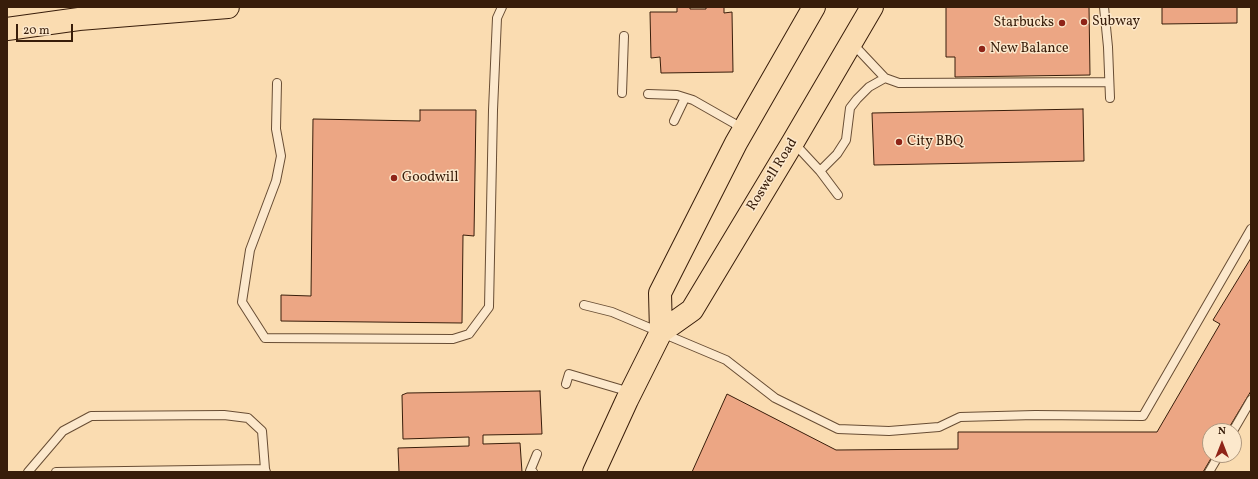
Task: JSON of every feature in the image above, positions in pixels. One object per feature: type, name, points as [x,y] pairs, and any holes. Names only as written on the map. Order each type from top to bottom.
[{"type":"main road","points":[[80,19],[110,7]]},
{"type":"main road","points":[[7,29],[80,19],[222,7]]},
{"type":"main road","name":"Roswell Road","points":[[594,472],[661,332],[660,294],[800,17],[814,7]]},
{"type":"main road","name":"Roswell Road","points":[[661,332],[692,310],[872,7]]},
{"type":"lane","points":[[493,7],[497,18]]},
{"type":"lane","points":[[277,83],[276,129],[281,156],[276,181],[250,250],[242,302],[266,338],[452,339],[469,334],[489,307],[493,110],[497,18],[502,7]]},
{"type":"lane","points":[[1104,7],[1108,47],[1110,98]]},
{"type":"lane","points":[[622,93],[624,36]]},
{"type":"lane","points":[[852,42],[885,78],[899,83],[1109,82]]},
{"type":"lane","points":[[820,171],[837,154],[846,140],[850,108],[869,86],[885,78]]},
{"type":"lane","points":[[648,94],[677,95],[693,100],[744,129]]},
{"type":"lane","points":[[674,120],[685,98]]},
{"type":"lane","points":[[793,142],[820,171],[838,195]]},
{"type":"lane","points":[[584,305],[612,312],[726,360],[775,398],[838,429],[889,431],[939,427],[960,417],[1035,415],[1144,416],[1251,229]]},
{"type":"lane","points":[[566,384],[569,374],[631,392]]},
{"type":"lane","points":[[1238,423],[1251,400]]},
{"type":"lane","points":[[28,472],[63,431],[91,416],[224,415],[248,418],[262,431],[265,470],[56,472]]},
{"type":"lane","points":[[533,472],[530,471],[537,454]]},
{"type":"lane","points":[[1209,472],[1214,463]]},
{"type":"building","points":[[677,7],[706,9],[706,7],[724,7],[724,13],[732,12],[733,72],[661,73],[660,57],[651,58],[650,12],[677,12]]},
{"type":"building","points":[[946,7],[1089,7],[1090,75],[955,77],[955,57],[946,57]]},
{"type":"building","points":[[1162,7],[1237,7],[1237,23],[1162,24]]},
{"type":"building","points":[[1083,109],[1084,161],[874,165],[872,113]]},
{"type":"building","name":"Goodwill","points":[[420,110],[476,110],[474,236],[463,235],[462,323],[281,321],[281,295],[311,296],[313,119],[420,121]]},
{"type":"building","points":[[1251,258],[1251,391],[1232,423],[1202,423],[1202,463],[1208,463],[1203,472],[692,472],[727,394],[836,450],[958,449],[958,432],[1157,432],[1220,324],[1213,320]]},
{"type":"building","points":[[540,391],[542,434],[483,435],[483,444],[520,443],[522,472],[399,472],[398,448],[469,446],[469,437],[403,439],[402,395],[407,393]]},
{"type":"place","name":"Subway","points":[[1084,22]]},
{"type":"place","name":"Starbucks","points":[[1062,23]]},
{"type":"place","name":"New Balance","points":[[982,49]]},
{"type":"place","name":"City BBQ","points":[[899,142]]},
{"type":"place","name":"Goodwill","points":[[394,178]]}]
